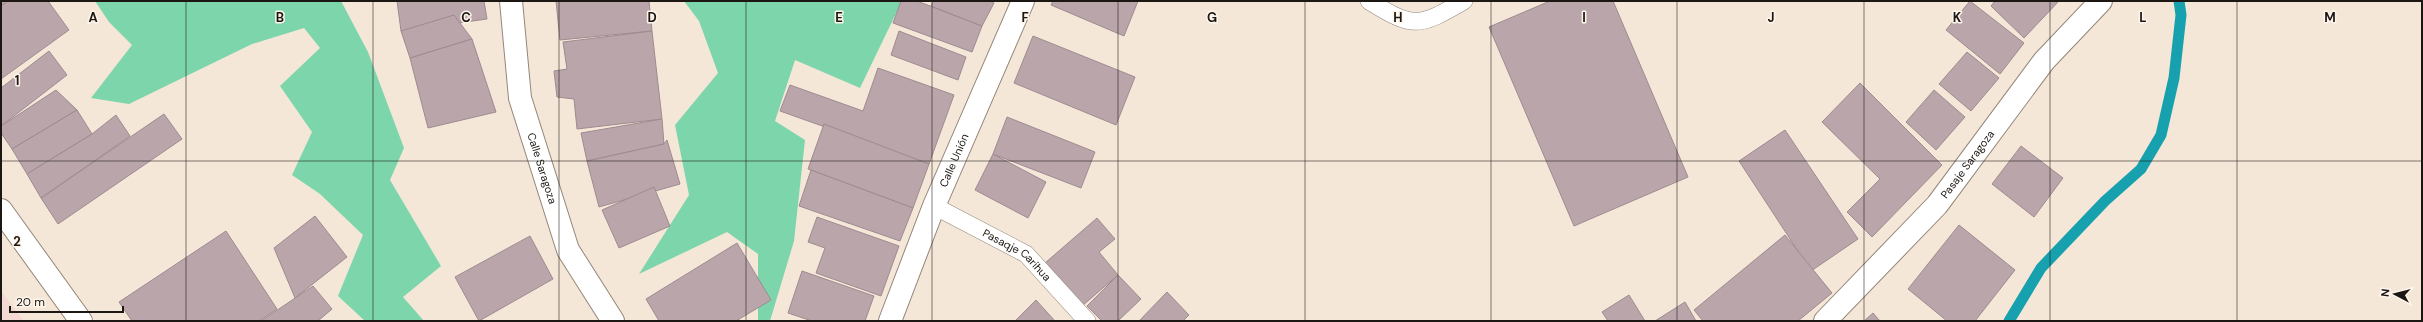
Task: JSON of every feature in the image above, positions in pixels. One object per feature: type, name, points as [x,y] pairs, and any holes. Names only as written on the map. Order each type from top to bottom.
[{"type":"street","name":"Calle Saragoza","points":[[510,1],[520,98],[568,250],[614,321]]},
{"type":"street","name":"Calle Unión","points":[[890,321],[934,206],[1023,1]]},
{"type":"street","name":"Pasaje Saragoza","points":[[1825,321],[1937,205],[2044,61],[2101,1]]},
{"type":"street","points":[[1,210],[81,321]]},
{"type":"lane","points":[[1369,1],[1389,14],[1408,21],[1430,20],[1464,1]]},
{"type":"lane","name":"Pasaqje Carihua","points":[[934,206],[1026,254],[1087,321]]},
{"type":"shaded area","points":[[1,291],[24,321],[1,321]]},
{"type":"green space","points":[[95,1],[341,1],[368,52],[404,148],[390,180],[441,266],[403,297],[424,321],[365,321],[338,296],[363,235],[320,194],[292,175],[312,132],[280,86],[320,48],[304,28],[252,44],[129,104],[91,98],[132,45],[109,22]]},
{"type":"green space","points":[[684,1],[902,1],[860,88],[795,60],[775,121],[805,140],[794,241],[770,321],[758,321],[758,254],[727,232],[639,274],[689,195],[675,125],[718,73],[699,21]]},
{"type":"building","points":[[1,1],[8,1],[1,6]]},
{"type":"building","points":[[8,1],[48,1],[69,30],[1,79],[1,6]]},
{"type":"building","points":[[397,1],[484,1],[487,19],[401,31]]},
{"type":"building","points":[[556,1],[649,1],[652,31],[560,40]]},
{"type":"building","points":[[901,1],[917,1],[982,26],[972,52],[893,23]]},
{"type":"building","points":[[933,1],[990,1],[994,3],[982,26],[931,6]]},
{"type":"building","points":[[1053,1],[1138,1],[1124,36],[1051,5]]},
{"type":"building","points":[[1550,1],[1613,1],[1688,177],[1574,226],[1489,27]]},
{"type":"building","points":[[1970,1],[2024,43],[2000,74],[1946,30]]},
{"type":"building","points":[[1995,1],[2059,1],[2024,38],[1991,6]]},
{"type":"building","points":[[454,15],[472,39],[410,58],[401,31]]},
{"type":"building","points":[[652,31],[662,119],[577,129],[574,99],[557,97],[554,71],[567,69],[563,42]]},
{"type":"building","points":[[899,31],[966,57],[958,80],[891,55]]},
{"type":"building","points":[[1033,36],[1135,77],[1116,125],[1014,83]]},
{"type":"building","points":[[472,39],[496,112],[428,128],[410,58]]},
{"type":"building","points":[[49,51],[67,75],[1,126],[1,88]]},
{"type":"building","points":[[1967,52],[1999,78],[1971,111],[1939,84]]},
{"type":"building","points":[[878,68],[954,95],[929,164],[780,111],[790,85],[863,111]]},
{"type":"building","points":[[1860,83],[1942,165],[1872,237],[1847,212],[1880,179],[1822,122]]},
{"type":"building","points":[[56,90],[77,110],[12,149],[1,133],[1,126]]},
{"type":"building","points":[[1934,90],[1965,117],[1936,150],[1906,122]]},
{"type":"building","points":[[77,110],[92,134],[27,174],[12,149]]},
{"type":"building","points":[[164,114],[182,139],[58,224],[41,198]]},
{"type":"building","points":[[116,115],[130,136],[41,198],[27,174],[92,134]]},
{"type":"building","points":[[1007,117],[1095,152],[1081,188],[993,154]]},
{"type":"building","points":[[662,119],[664,144],[587,161],[581,133]]},
{"type":"building","points":[[824,124],[929,164],[913,208],[808,169]]},
{"type":"building","points":[[1785,130],[1858,239],[1811,271],[1739,161]]},
{"type":"building","points":[[667,140],[680,184],[599,207],[587,161],[664,144]]},
{"type":"building","points":[[2021,146],[2063,178],[2034,217],[1992,184]]},
{"type":"building","points":[[993,154],[1046,182],[1028,218],[975,190]]},
{"type":"building","points":[[811,170],[913,208],[900,241],[799,206]]},
{"type":"building","points":[[654,187],[670,226],[619,248],[602,210]]},
{"type":"building","points":[[315,216],[347,257],[295,298],[274,248]]},
{"type":"building","points":[[817,217],[899,246],[881,296],[816,273],[825,248],[808,242]]},
{"type":"building","points":[[1097,218],[1115,239],[1099,252],[1118,275],[1082,306],[1045,263]]},
{"type":"building","points":[[1959,225],[2015,270],[1975,321],[1947,321],[1908,289]]},
{"type":"building","points":[[226,231],[277,309],[259,321],[132,321],[119,302]]},
{"type":"building","points":[[1785,235],[1832,293],[1798,321],[1703,321],[1694,310]]},
{"type":"building","points":[[530,236],[553,279],[479,321],[455,277]]},
{"type":"building","points":[[737,243],[771,300],[736,321],[659,321],[646,299]]},
{"type":"building","points":[[802,271],[874,296],[865,321],[812,321],[788,313]]},
{"type":"building","points":[[1118,275],[1141,299],[1118,321],[1102,321],[1087,306]]},
{"type":"building","points":[[313,286],[332,309],[318,321],[261,321]]},
{"type":"building","points":[[1167,292],[1189,315],[1183,321],[1139,321]]},
{"type":"building","points":[[1629,295],[1645,321],[1608,321],[1602,312]]},
{"type":"building","points":[[1036,300],[1055,321],[1015,321]]},
{"type":"building","points":[[1685,302],[1696,321],[1655,321]]},
{"type":"building","points":[[1873,313],[1880,321],[1864,321]]},
{"type":"waterway","points":[[2009,321],[2041,268],[2105,201],[2141,169],[2161,135],[2174,78],[2181,15],[2179,1]]}]
